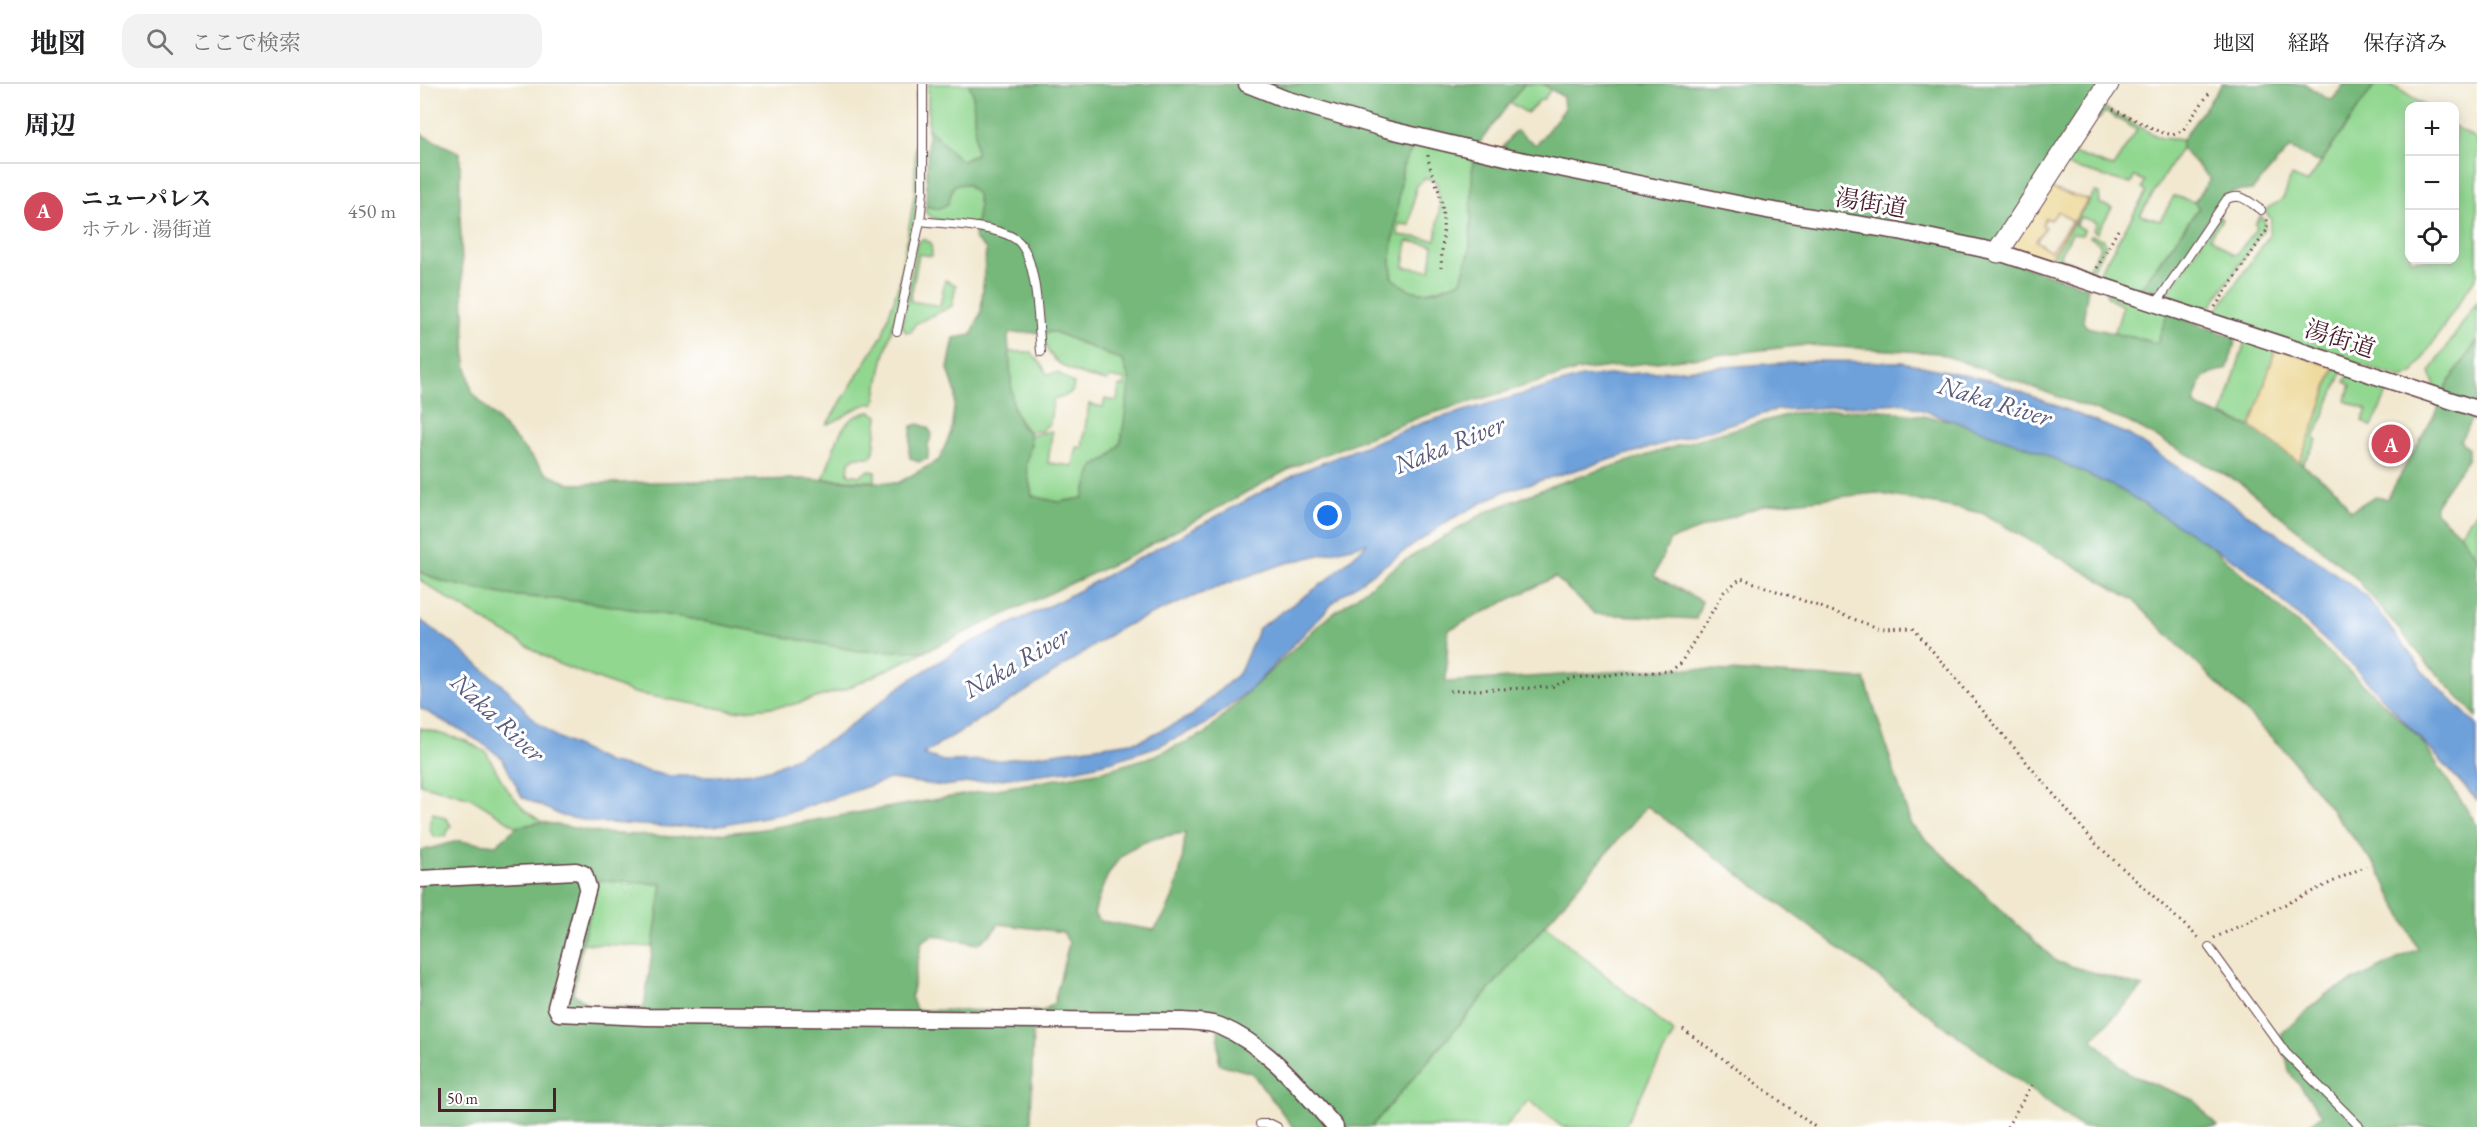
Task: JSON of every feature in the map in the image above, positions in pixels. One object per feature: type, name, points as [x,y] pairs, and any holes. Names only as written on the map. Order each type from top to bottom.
[{"type":"street","name":"湯街道","points":[[1247,84],[1285,99],[1510,158],[1767,210],[1899,231],[1998,252],[2477,409]]},
{"type":"street","points":[[1998,252],[2102,92]]},
{"type":"street","points":[[420,879],[576,871],[584,874],[588,887],[556,1007],[559,1013],[645,1017],[1183,1021],[1210,1024],[1219,1026],[1250,1044],[1281,1067],[1335,1127]]},
{"type":"lane","points":[[897,331],[920,221],[923,182],[923,84]]},
{"type":"lane","points":[[2156,304],[2227,200],[2240,196],[2261,210]]},
{"type":"lane","points":[[920,221],[994,231],[1009,235],[1018,241],[1026,253],[1031,270],[1041,352]]},
{"type":"lane","points":[[2209,947],[2286,1053],[2321,1091],[2360,1127]]},
{"type":"lane","points":[[1260,1124],[1271,1124],[1276,1127]]},
{"type":"path","points":[[2102,92],[2160,132],[2174,135],[2182,130],[2210,92]]},
{"type":"path","points":[[1431,139],[1429,168],[1440,197],[1443,214],[1441,268]]},
{"type":"path","points":[[2207,320],[2267,230],[2268,221],[2261,210]]},
{"type":"path","points":[[2090,281],[2118,230]]},
{"type":"path","points":[[1450,691],[1552,687],[1584,677],[1670,671],[1680,664],[1724,592],[1735,581],[1741,578],[1748,579],[1881,629],[1913,628],[2094,842],[2204,942],[2366,866]]},
{"type":"path","points":[[1683,1029],[1815,1127]]},
{"type":"path","points":[[2007,1127],[2031,1085]]},
{"type":"green space","points":[[928,84],[969,84],[973,94],[976,154],[963,161],[928,129]]},
{"type":"green space","points":[[969,84],[1524,84],[1477,146],[1417,140],[1403,165],[1391,258],[1392,278],[1410,290],[1425,292],[1461,281],[1470,250],[1473,152],[1496,157],[1517,131],[1536,145],[1564,110],[1563,97],[1543,84],[2101,84],[1992,256],[2088,287],[2083,322],[2087,327],[2157,343],[2168,313],[2236,338],[2228,367],[2225,370],[2211,373],[2203,379],[2194,403],[2200,408],[2251,427],[2337,490],[2350,511],[2375,496],[2387,499],[2441,403],[2442,393],[2477,341],[2477,409],[2460,441],[2468,448],[2468,458],[2435,505],[2436,512],[2460,534],[2477,557],[2477,717],[2428,664],[2356,578],[2239,482],[2128,422],[1938,353],[1806,345],[1576,371],[1423,416],[1295,466],[1128,557],[926,651],[859,651],[588,602],[507,595],[444,582],[420,572],[420,134],[460,153],[466,363],[472,392],[546,473],[570,484],[798,479],[898,483],[939,460],[951,432],[956,393],[948,369],[954,338],[972,335],[981,312],[986,249],[974,238],[979,205],[977,194],[967,184],[954,185],[948,204],[938,209],[926,206],[928,129],[963,161],[976,154],[973,94]],"holes":[[[1055,332],[1123,361],[1130,381],[1121,442],[1110,457],[1093,467],[1083,498],[1058,502],[1032,496],[1026,465],[1031,443],[1029,432],[1021,426],[1013,406],[1008,337],[1010,333]]]},
{"type":"green space","points":[[1524,84],[1543,84],[1551,89],[1544,99],[1527,113],[1509,102]]},
{"type":"green space","points":[[2222,84],[2305,84],[2329,100],[2333,99],[2344,84],[2375,84],[2321,162],[2290,148],[2252,190],[2232,192],[2224,197],[2157,296],[2138,292],[2199,208],[2194,202],[2210,179],[2181,148],[2182,140]]},
{"type":"green space","points":[[2375,84],[2390,84],[2419,102],[2405,102],[2405,264],[2459,264],[2459,129],[2477,140],[2477,275],[2414,372],[2402,378],[2212,318],[2269,236],[2271,219],[2265,211],[2282,199],[2292,176],[2307,183]]},
{"type":"green space","points":[[916,93],[920,95],[919,193],[904,285],[882,364],[875,403],[862,406],[827,424],[882,336],[899,284],[915,192]]},
{"type":"green space","points":[[2106,109],[2160,138],[2182,140],[2181,148],[2140,215],[2160,221],[2174,196],[2194,202],[2199,207],[2138,292],[2099,279],[2099,273],[2146,193],[2142,188],[2145,181],[2134,177],[2131,184],[2064,165],[2072,153],[2113,167],[2137,130],[2108,113],[2103,113],[2100,118],[2097,117],[2102,110]]},
{"type":"green space","points":[[1417,140],[1473,152],[1470,250],[1461,281],[1433,291],[1418,292],[1410,290],[1392,278],[1391,258],[1403,165]],"holes":[[[1425,178],[1436,181],[1440,205],[1436,240],[1398,235],[1399,224],[1410,225],[1416,186]],[[1407,241],[1433,245],[1430,270],[1404,267]]]},
{"type":"green space","points":[[967,184],[978,194],[976,224],[942,221],[925,212],[926,206],[938,209],[954,185]]},
{"type":"green space","points":[[2095,192],[2099,193],[2100,204],[2112,208],[2097,233],[2093,230],[2097,223],[2081,217],[2075,225],[2084,230],[2082,235],[2072,234],[2060,254],[2061,258],[2087,270],[2101,247],[2090,237],[2091,235],[2104,240],[2106,246],[2089,275],[2048,261]]},
{"type":"green space","points":[[2218,216],[2222,219],[2210,237],[2234,255],[2257,228],[2255,224],[2261,216],[2265,221],[2265,227],[2205,315],[2163,301]]},
{"type":"green space","points":[[923,239],[931,243],[932,256],[919,254],[910,301],[940,306],[945,280],[956,285],[952,306],[915,324],[911,332],[906,332],[902,325],[917,243]]},
{"type":"green space","points":[[2106,292],[2168,313],[2157,343],[2125,335],[2114,335],[2123,306],[2108,298]]},
{"type":"green space","points":[[2477,302],[2477,341],[2442,393],[2436,390],[2430,372]]},
{"type":"green space","points":[[1055,332],[1123,361],[1130,381],[1121,443],[1110,457],[1093,467],[1083,498],[1058,502],[1032,496],[1026,465],[1031,443],[1029,436],[1051,431],[1048,463],[1073,466],[1077,447],[1082,448],[1089,404],[1103,407],[1105,399],[1117,401],[1119,386],[1124,387],[1125,380],[1109,377],[1108,381],[1092,378],[1059,363],[1046,347],[1044,333]]},
{"type":"green space","points":[[2246,338],[2276,348],[2251,427],[2222,415]]},
{"type":"green space","points":[[1009,352],[1031,352],[1047,374],[1058,373],[1074,384],[1072,392],[1053,400],[1050,423],[1041,431],[1029,432],[1017,416],[1010,384]]},
{"type":"green space","points":[[2334,367],[2343,370],[2314,438],[2317,440],[2302,465],[2299,462]]},
{"type":"green space","points":[[2350,372],[2390,386],[2372,427],[2362,421],[2367,410],[2345,401],[2351,385],[2345,382]]},
{"type":"green space","points":[[1874,409],[1989,426],[2041,438],[2183,521],[2317,641],[2419,737],[2477,825],[2477,1127],[2305,1127],[2322,1115],[2289,1071],[2281,1034],[2325,995],[2418,949],[2378,869],[2286,752],[2132,599],[1982,513],[1876,493],[1764,505],[1670,540],[1654,576],[1702,601],[1696,619],[1595,614],[1555,577],[1448,630],[1446,682],[1677,668],[1865,679],[1911,825],[2057,962],[2143,987],[2092,1039],[2129,1074],[2194,1100],[2217,1127],[2081,1127],[1647,806],[1371,1127],[1293,1127],[1252,1073],[1219,1064],[1218,1023],[1033,1017],[1031,1127],[420,1127],[420,851],[458,841],[496,845],[517,827],[542,822],[600,833],[674,837],[757,830],[1103,771],[1151,757],[1204,734],[1322,622],[1402,562],[1486,512],[1556,484],[1702,438],[1794,413]],"holes":[[[1185,833],[1173,897],[1162,920],[1154,930],[1100,921],[1094,914],[1100,895],[1106,879],[1123,855],[1148,841]],[[598,880],[662,884],[644,1008],[590,1006],[573,993],[582,943]],[[999,924],[1063,932],[1069,943],[1054,1003],[1043,1011],[916,1010],[911,996],[922,941],[933,935],[978,944]]]},
{"type":"green space","points":[[871,412],[878,416],[874,451],[871,457],[856,457],[849,462],[848,474],[860,476],[869,470],[875,472],[875,481],[823,479],[838,436],[844,427],[859,415]]},
{"type":"green space","points":[[919,424],[928,428],[932,434],[928,445],[928,459],[918,462],[910,458],[909,451],[912,426]]},
{"type":"green space","points":[[2477,510],[2477,557],[2460,534]]},
{"type":"green space","points":[[420,572],[444,582],[507,595],[588,602],[859,651],[926,651],[846,689],[791,705],[734,711],[634,693],[556,663],[420,580]]},
{"type":"green space","points":[[420,728],[466,741],[486,752],[506,788],[524,809],[542,822],[517,827],[471,798],[420,784]]},
{"type":"green space","points":[[433,813],[447,819],[451,826],[445,836],[434,837],[432,834],[429,825]]},
{"type":"green space","points":[[598,880],[662,884],[653,947],[582,943]]},
{"type":"green space","points":[[1545,925],[1674,1033],[1624,1127],[1562,1127],[1529,1100],[1505,1127],[1371,1127]]},
{"type":"sand","points":[[2049,188],[2088,200],[2048,261],[2013,249],[2011,244]],"holes":[[[2058,211],[2072,221],[2051,251],[2036,241],[2045,227],[2042,225],[2046,218],[2051,220]]]},
{"type":"sand","points":[[2276,348],[2334,367],[2299,462],[2251,427]]},
{"type":"water","name":"Naka River","points":[[1809,361],[1902,362],[1994,381],[2129,435],[2318,561],[2366,596],[2427,676],[2477,725],[2477,800],[2354,667],[2245,567],[2121,490],[2031,448],[1902,403],[1776,410],[1505,491],[1451,519],[1339,597],[1253,687],[1206,724],[1158,746],[1113,761],[1074,770],[943,786],[890,779],[791,812],[714,826],[672,827],[593,822],[562,816],[522,797],[502,758],[479,741],[420,708],[420,620],[451,642],[508,690],[534,720],[557,737],[607,762],[669,776],[720,776],[769,770],[833,739],[906,682],[968,644],[1059,601],[1297,473],[1422,423],[1582,377]],"holes":[[[1368,543],[1326,581],[1259,628],[1240,672],[1191,716],[1139,741],[1003,760],[943,761],[923,754],[1028,690],[1120,628],[1214,588],[1283,564]]]},
{"type":"place","name":"ニューパレス","points":[[2391,444]]}]
